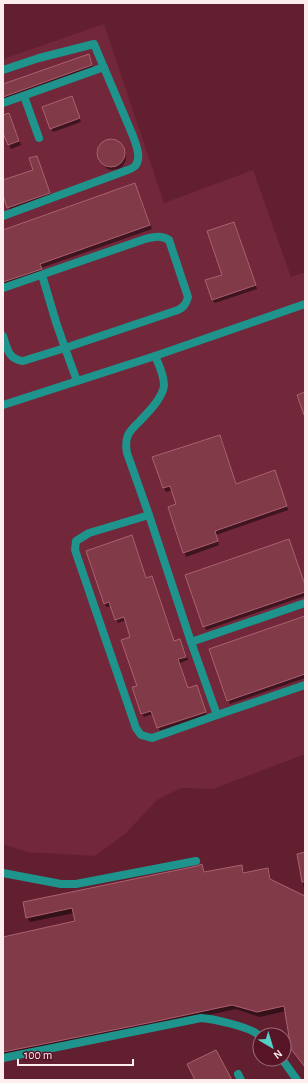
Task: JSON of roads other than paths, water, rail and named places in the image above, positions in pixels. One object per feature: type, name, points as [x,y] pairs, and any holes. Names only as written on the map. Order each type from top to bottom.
[{"type":"lane","points":[[3,70],[39,58],[94,44],[137,150],[138,158],[134,166],[125,171],[3,216]]},
{"type":"lane","points":[[3,103],[104,67]]},
{"type":"lane","points":[[24,96],[39,138]]},
{"type":"lane","points":[[3,288],[157,236],[169,240],[188,297],[186,303],[178,310],[23,361],[16,360],[8,352],[3,336]]},
{"type":"lane","points":[[42,275],[56,322],[77,381]]},
{"type":"lane","points":[[3,406],[156,356],[305,304]]},
{"type":"lane","points":[[156,356],[164,386],[156,403],[131,429],[126,448],[217,715]]},
{"type":"lane","points":[[149,515],[89,533],[76,541],[76,550],[83,572],[136,728],[141,735],[152,738],[305,684]]},
{"type":"lane","points":[[191,642],[305,603]]},
{"type":"lane","points":[[3,873],[61,884],[76,884],[196,861]]},
{"type":"lane","points":[[3,1058],[201,1018],[213,1019],[252,1032]]},
{"type":"lane","points":[[288,1067],[297,1080]]}]
